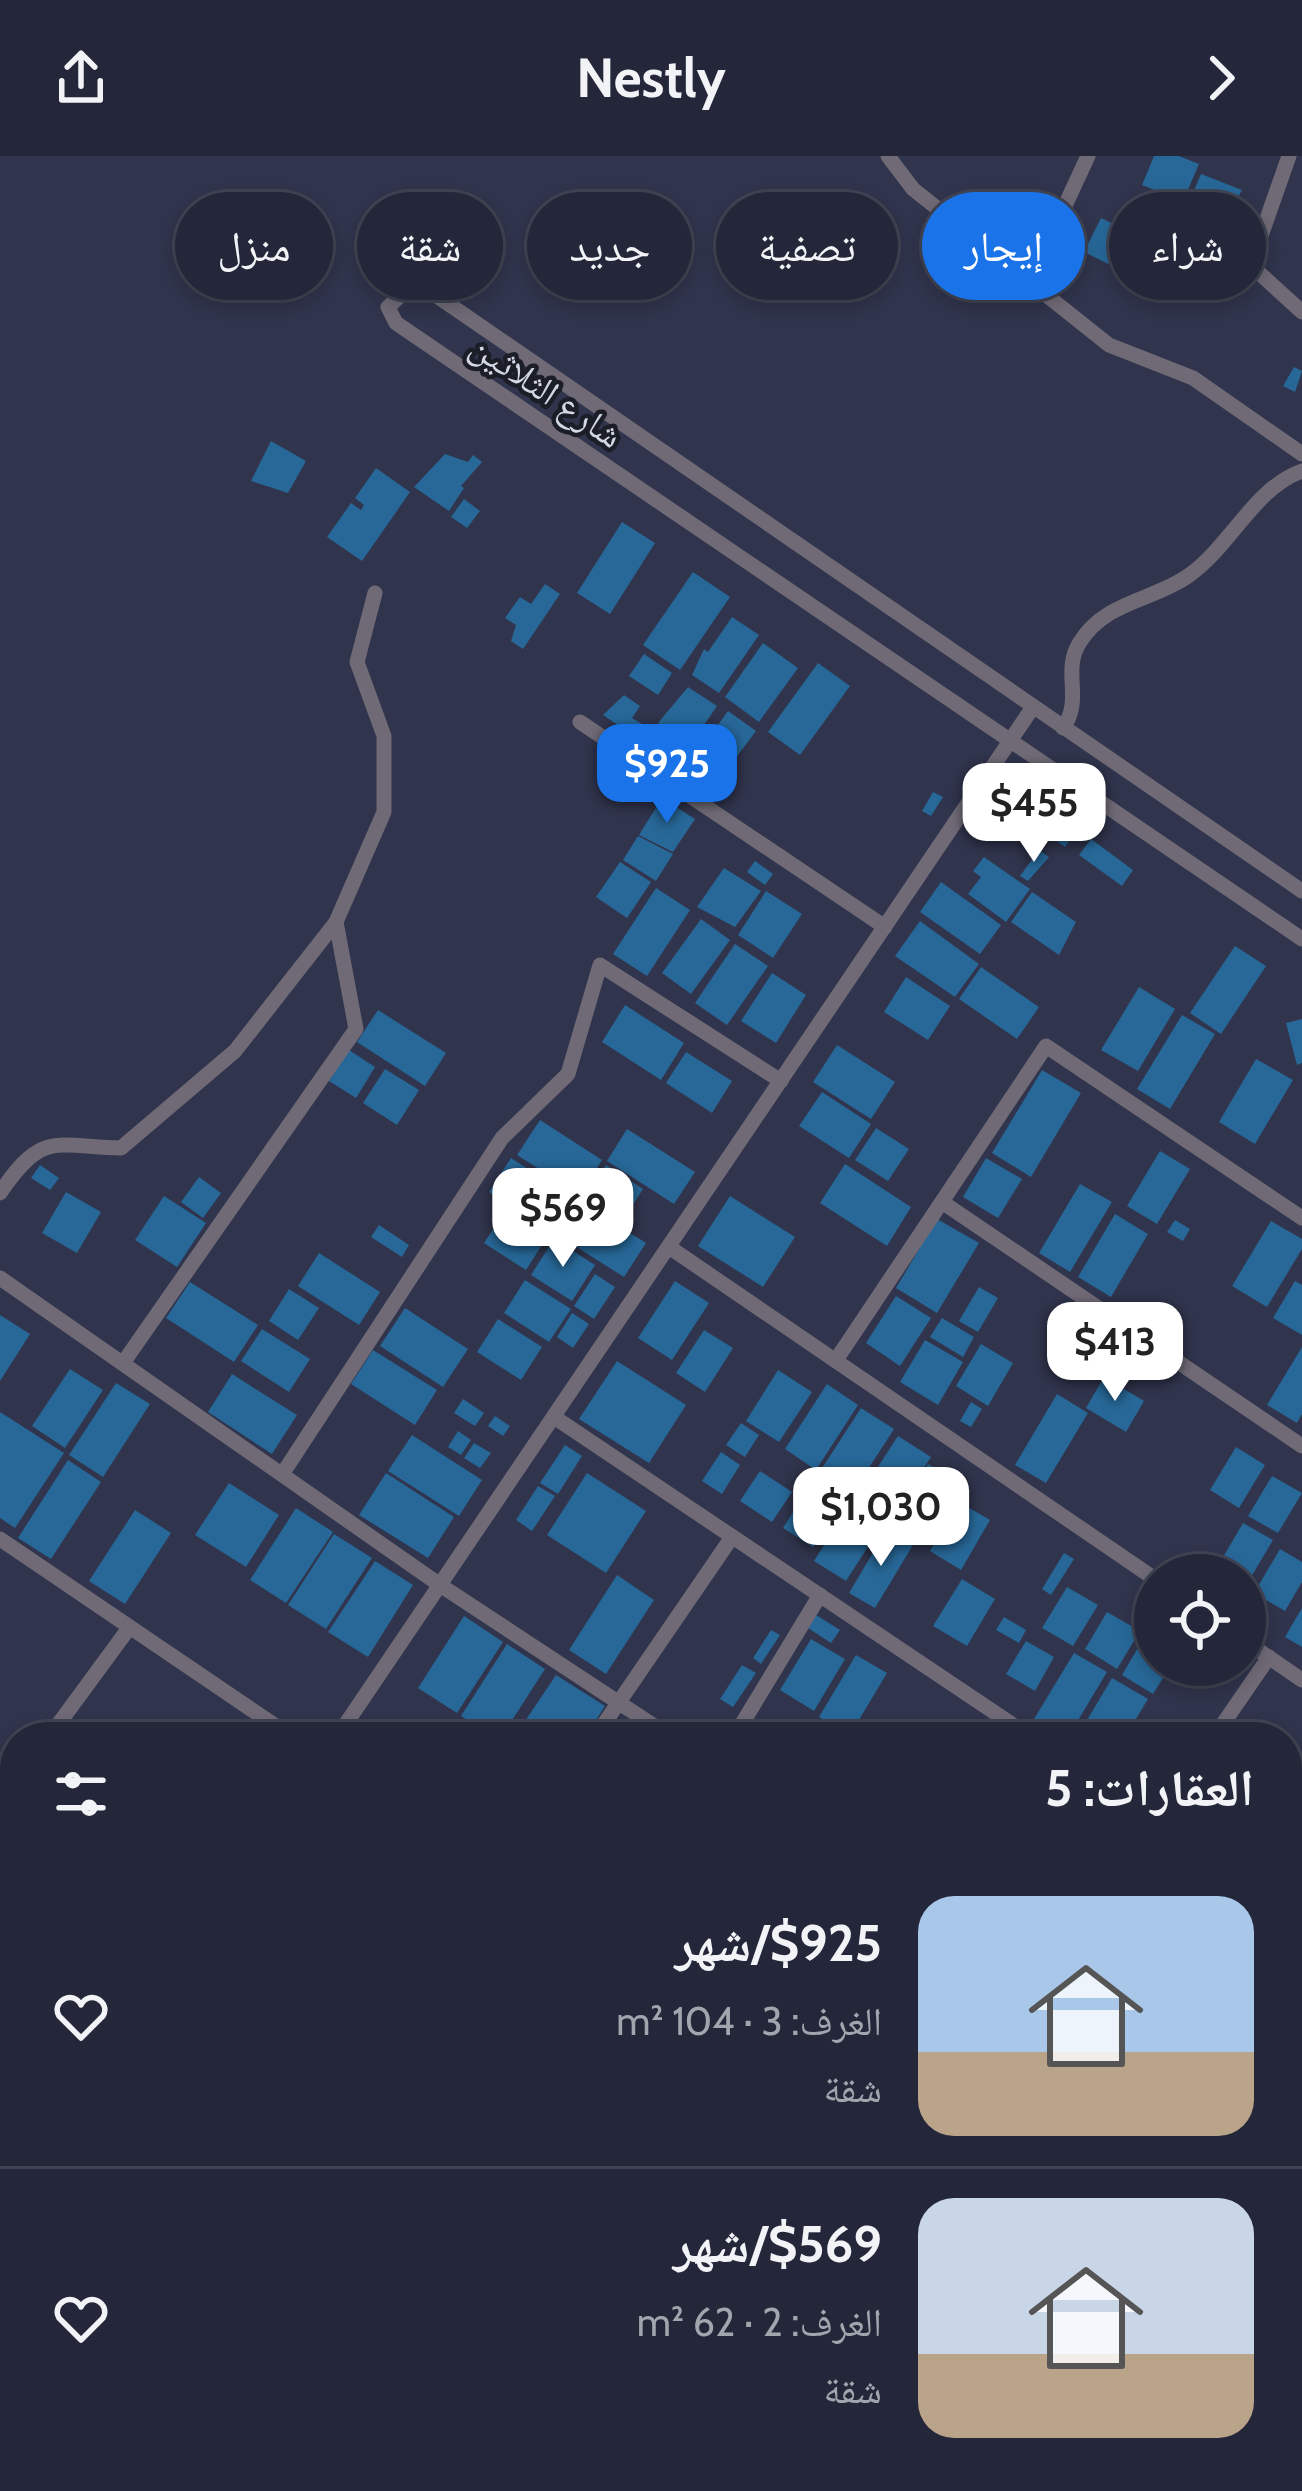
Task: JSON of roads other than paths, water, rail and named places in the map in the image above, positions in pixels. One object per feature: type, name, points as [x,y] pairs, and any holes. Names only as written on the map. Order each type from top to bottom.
[{"type":"street","points":[[888,156],[922,196]]},
{"type":"street","points":[[1071,192],[1088,156]]},
{"type":"street","points":[[1289,156],[1256,250],[1257,271],[1302,312]]},
{"type":"street","name":"شارع الثلاثين","points":[[1302,891],[434,294],[411,286],[388,307],[396,323],[1302,939]]},
{"type":"street","points":[[1056,300],[1109,345],[1193,378],[1302,454]]},
{"type":"street","points":[[1063,728],[1075,711],[1071,657],[1083,636],[1108,611],[1187,576],[1236,531],[1278,480],[1302,471]]},
{"type":"street","points":[[0,1193],[24,1158],[48,1144],[121,1148],[235,1051],[336,922],[383,812],[384,736],[357,662],[376,593]]},
{"type":"street","points":[[347,1722],[1033,707]]},
{"type":"street","points":[[580,722],[885,927]]},
{"type":"street","points":[[123,1363],[356,1030],[336,922]]},
{"type":"street","points":[[283,1473],[502,1138],[568,1074],[600,965],[781,1081]]},
{"type":"street","points":[[836,1360],[1046,1046],[1302,1218]]},
{"type":"street","points":[[941,1202],[1302,1446]]},
{"type":"street","points":[[669,1247],[1134,1565]]},
{"type":"street","points":[[0,1278],[440,1585],[648,1722]]},
{"type":"street","points":[[554,1417],[1009,1722]]},
{"type":"street","points":[[606,1722],[732,1537]]},
{"type":"street","points":[[0,1539],[270,1722]]},
{"type":"street","points":[[743,1722],[820,1595]]},
{"type":"street","points":[[60,1722],[129,1628]]},
{"type":"street","points":[[1266,1655],[1302,1680]]},
{"type":"street","points":[[1224,1722],[1269,1657]]}]
